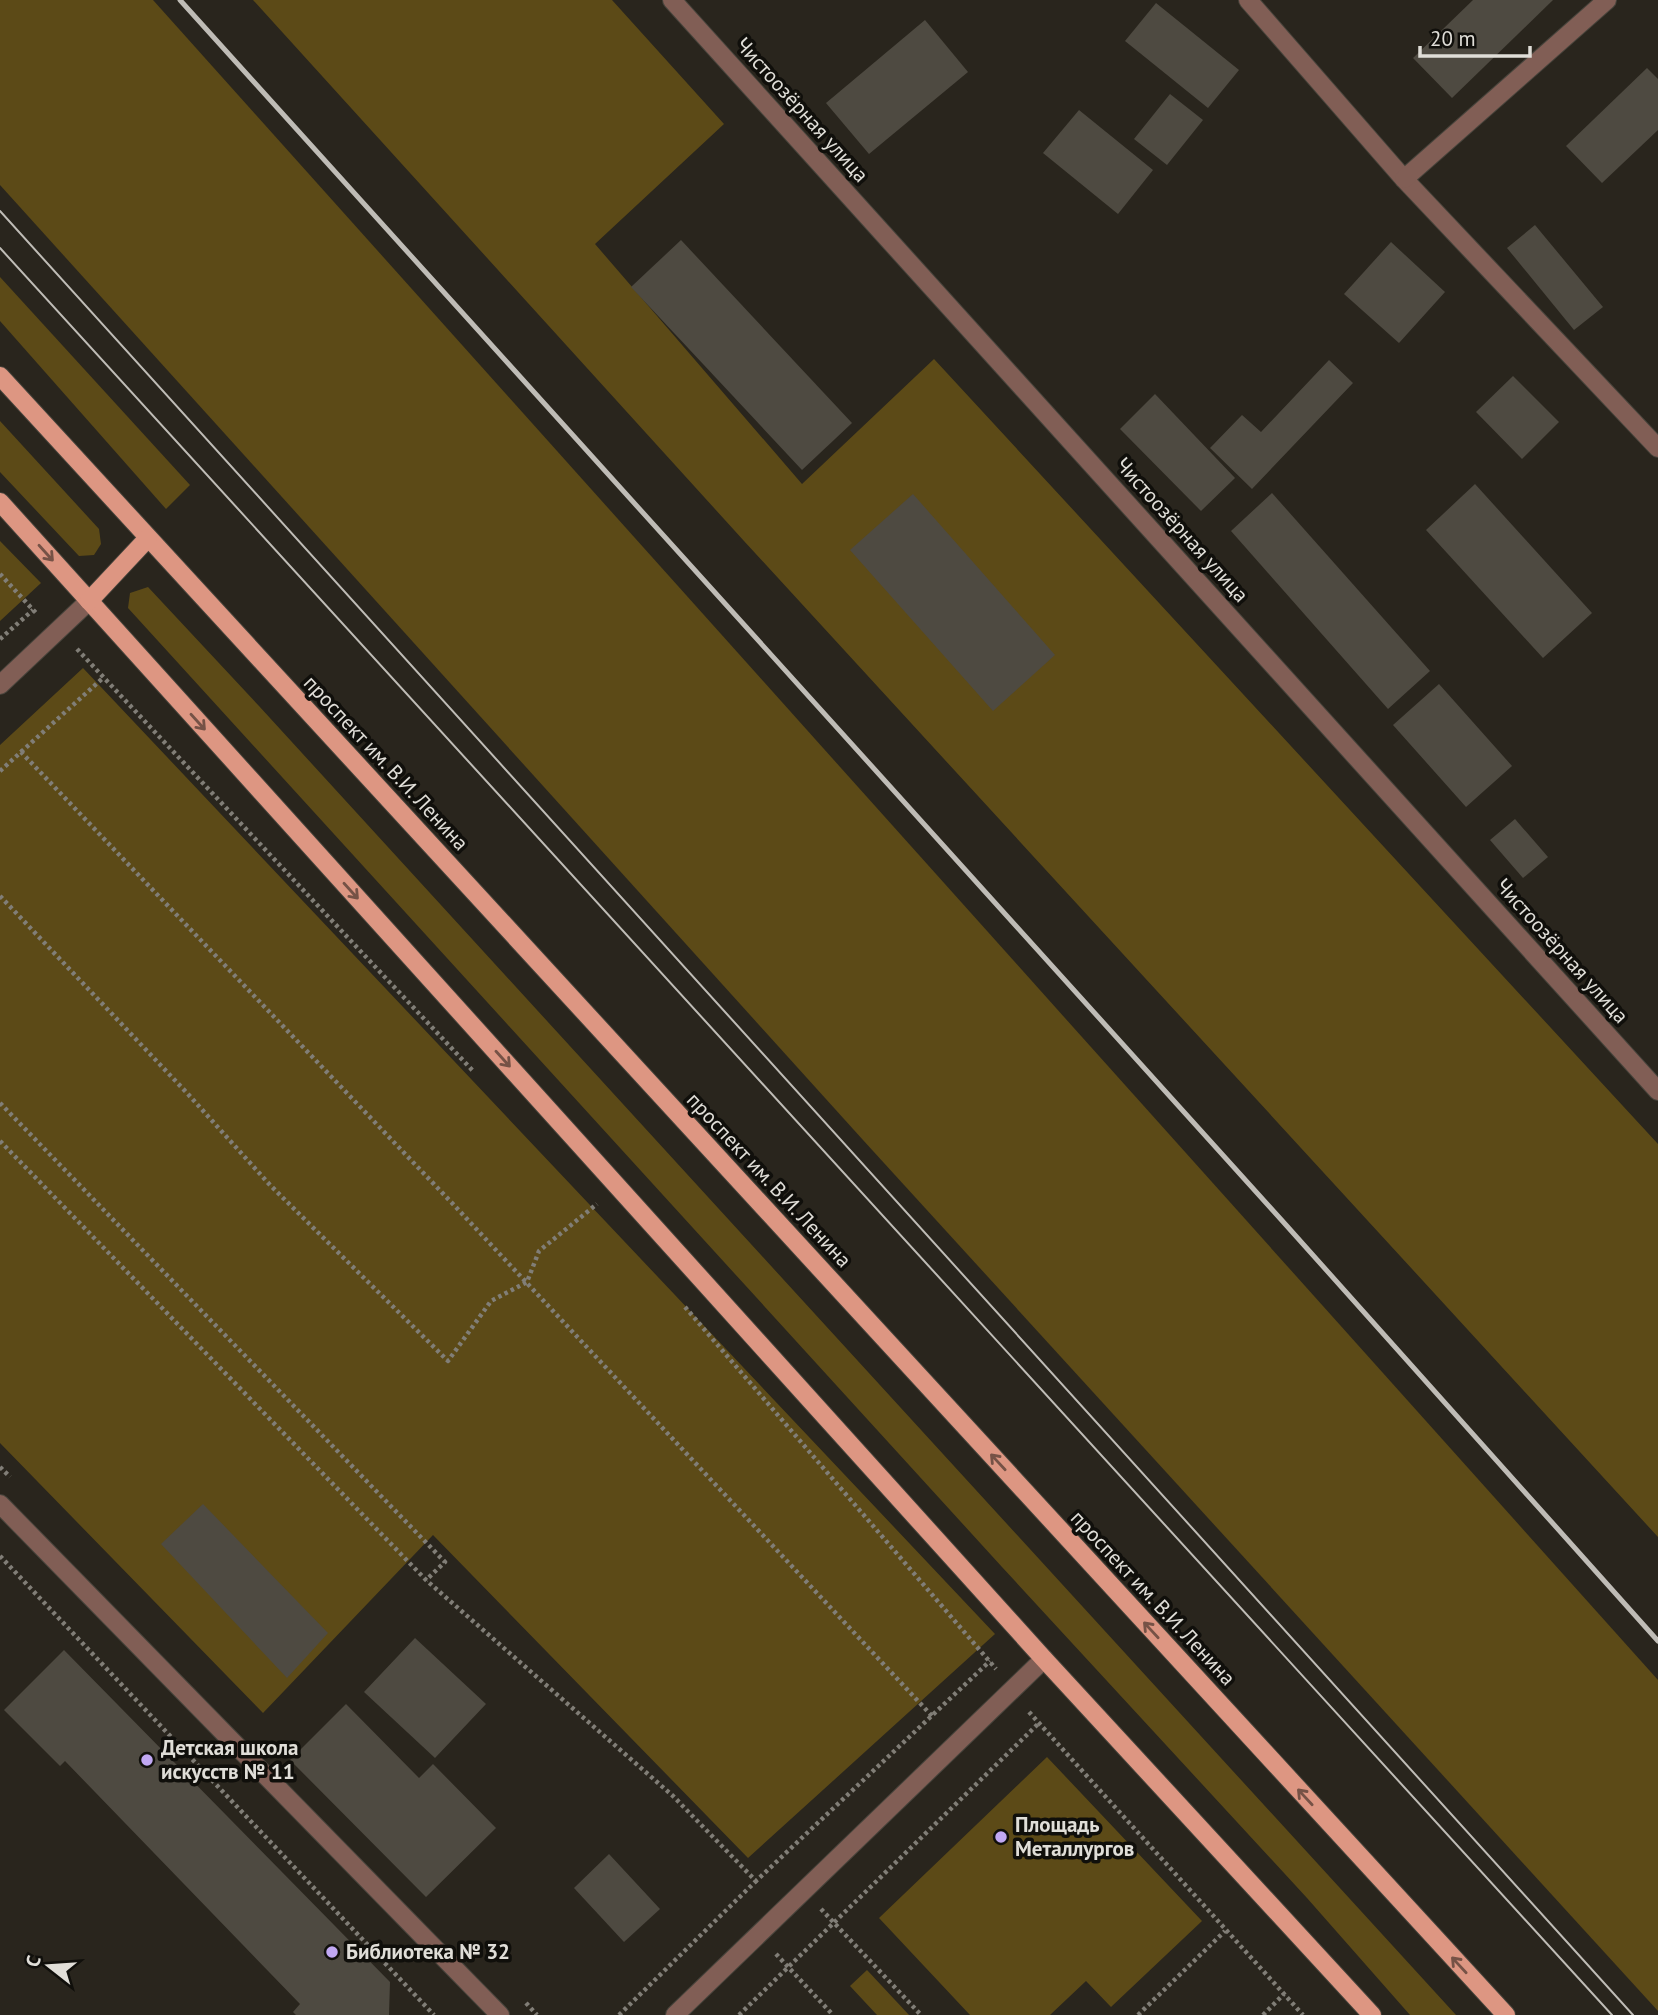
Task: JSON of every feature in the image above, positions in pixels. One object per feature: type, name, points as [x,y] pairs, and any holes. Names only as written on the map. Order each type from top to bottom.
[{"type":"main road","name":"проспект им. В.И. Ленина","points":[[0,376],[1506,2015]]},
{"type":"main road","points":[[0,502],[1044,1659],[1373,2015]]},
{"type":"main road","points":[[89,601],[148,538]]},
{"type":"street","name":"Чистоозёрная улица","points":[[672,0],[1658,1091]]},
{"type":"street","points":[[1248,0],[1404,179],[1654,436]]},
{"type":"street","points":[[1404,179],[1607,0]]},
{"type":"street","points":[[0,685],[89,601]]},
{"type":"street","points":[[0,1504],[500,2015]]},
{"type":"street","points":[[675,2015],[1044,1659]]},
{"type":"path","points":[[0,574],[33,610],[0,639]]},
{"type":"path","points":[[0,771],[104,677],[474,1073]]},
{"type":"path","points":[[21,752],[527,1282],[932,1716]]},
{"type":"path","points":[[0,896],[187,1093],[270,1185],[448,1361],[491,1301],[527,1282],[539,1251],[597,1204],[587,1194]]},
{"type":"path","points":[[0,1103],[445,1562],[426,1580]]},
{"type":"path","points":[[0,1141],[426,1580],[673,1796],[756,1881]]},
{"type":"path","points":[[619,2015],[756,1881],[990,1661],[677,1298]]},
{"type":"path","points":[[0,1556],[434,2015]]},
{"type":"path","points":[[1012,1688],[1038,1724],[1303,2015]]},
{"type":"path","points":[[739,2015],[1038,1724]]},
{"type":"path","points":[[804,1889],[921,2015]]},
{"type":"path","points":[[1139,2015],[1225,1931]]},
{"type":"path","points":[[758,1934],[833,2015]]},
{"type":"path","points":[[1262,2015],[1284,1994]]},
{"type":"shaded area","points":[[0,0],[153,0],[1658,1680],[1658,2011],[863,1140],[0,185]]},
{"type":"shaded area","points":[[253,0],[612,0],[724,124],[595,244],[802,484],[934,359],[1658,1144],[1658,1537],[744,541]]},
{"type":"shaded area","points":[[0,277],[190,485],[166,509],[0,321]]},
{"type":"shaded area","points":[[0,421],[99,529],[101,544],[94,555],[79,556],[0,472]]},
{"type":"shaded area","points":[[0,541],[41,583],[0,621]]},
{"type":"shaded area","points":[[148,587],[1456,2015],[1410,2015],[1307,1898],[128,608],[130,593]]},
{"type":"shaded area","points":[[83,668],[995,1634],[748,1858],[433,1535],[263,1713],[0,1443],[0,745]]},
{"type":"shaded area","points":[[1047,1757],[1202,1921],[1111,2007],[1086,1981],[1050,2015],[970,2015],[879,1918]]},
{"type":"shaded area","points":[[867,1970],[909,2015],[877,2015],[850,1986]]},
{"type":"building","points":[[1473,0],[1553,0],[1452,98],[1413,58]]},
{"type":"building","points":[[1156,3],[1239,70],[1208,108],[1125,41]]},
{"type":"building","points":[[925,20],[968,72],[869,154],[826,103]]},
{"type":"building","points":[[1647,68],[1658,79],[1658,130],[1602,183],[1566,146]]},
{"type":"building","points":[[1170,94],[1203,120],[1167,165],[1134,139]]},
{"type":"building","points":[[1079,110],[1153,170],[1118,214],[1043,153]]},
{"type":"building","points":[[1535,225],[1603,307],[1574,330],[1507,248]]},
{"type":"building","points":[[681,240],[852,423],[802,470],[631,287]]},
{"type":"building","points":[[1391,242],[1445,292],[1399,343],[1344,294]]},
{"type":"building","points":[[1329,360],[1353,383],[1252,489],[1210,448],[1242,415],[1261,432]]},
{"type":"building","points":[[1513,376],[1559,422],[1522,459],[1476,412]]},
{"type":"building","points":[[1155,394],[1235,478],[1201,511],[1120,429]]},
{"type":"building","points":[[1475,484],[1592,613],[1543,658],[1426,530]]},
{"type":"building","points":[[1272,493],[1430,671],[1388,709],[1231,531]]},
{"type":"building","points":[[913,494],[1055,655],[993,711],[850,550]]},
{"type":"building","points":[[1439,684],[1512,766],[1466,807],[1393,725]]},
{"type":"building","points":[[1515,819],[1548,857],[1523,878],[1490,840]]},
{"type":"building","points":[[203,1504],[328,1633],[287,1678],[161,1544]]},
{"type":"building","points":[[415,1638],[486,1704],[435,1758],[364,1692]]},
{"type":"building","points":[[64,1650],[390,1982],[389,2015],[296,2015],[293,2012],[300,2004],[65,1761],[60,1766],[4,1710]]},
{"type":"building","points":[[346,1704],[419,1778],[433,1764],[496,1828],[426,1897],[290,1760]]},
{"type":"building","points":[[609,1854],[660,1909],[624,1942],[574,1888]]},
{"type":"tram line","points":[[0,211],[1633,2015]]},
{"type":"tram line","points":[[0,248],[1612,2015]]},
{"type":"railway","points":[[180,0],[1658,1641]]},
{"type":"place","name":"Детская школа искусств № 11","points":[[147,1760]]},
{"type":"place","name":"Площадь Металлургов","points":[[1001,1837]]},
{"type":"place","name":"Библиотека № 32","points":[[332,1952]]}]
